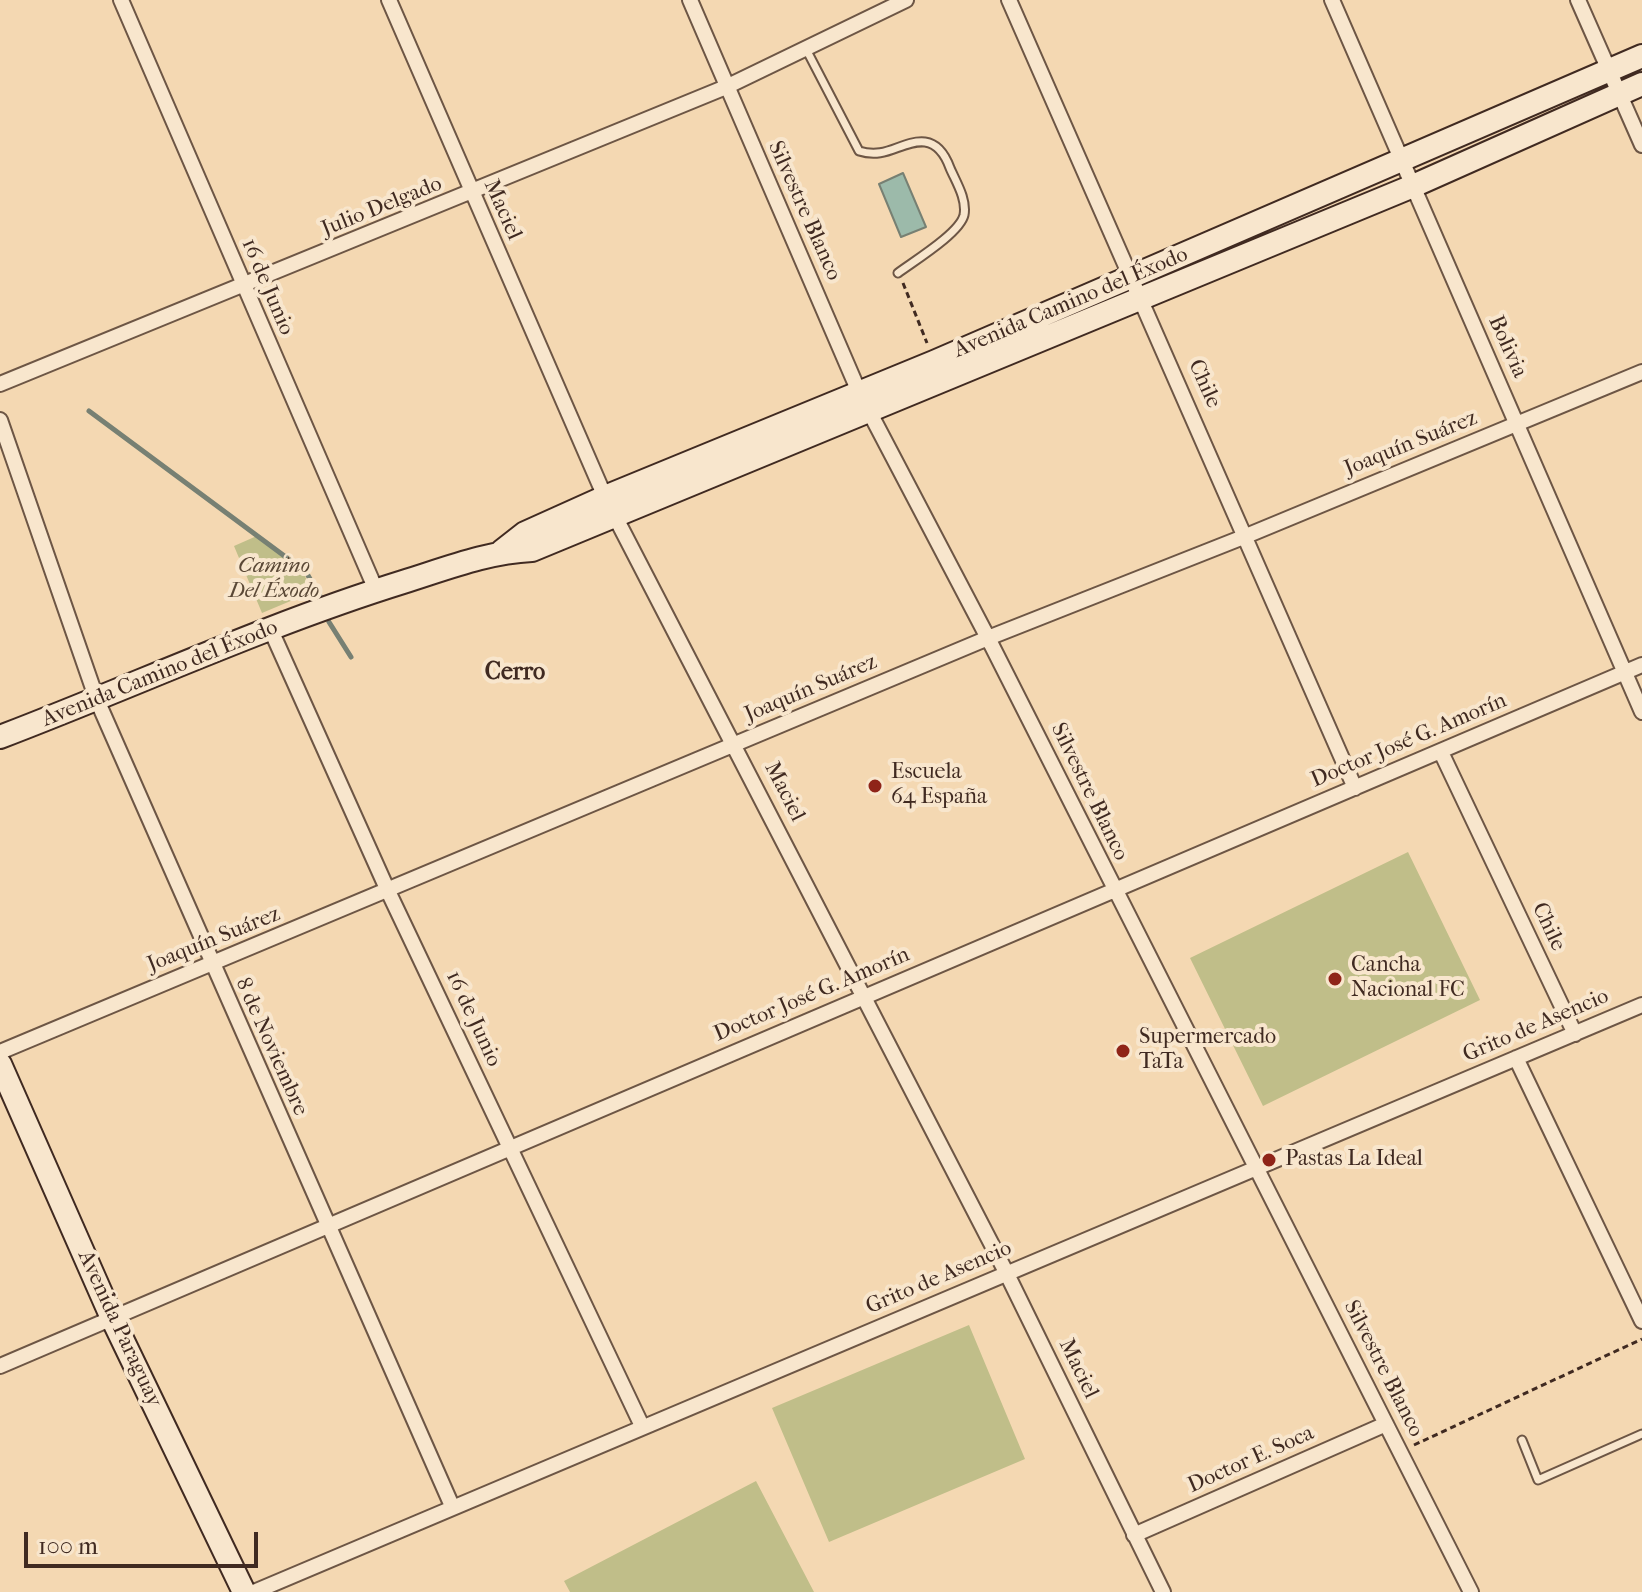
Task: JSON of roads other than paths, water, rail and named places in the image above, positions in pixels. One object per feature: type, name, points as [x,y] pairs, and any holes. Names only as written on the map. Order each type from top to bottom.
[{"type":"street","name":"16 de Junio","points":[[121,0],[376,590]]},
{"type":"street","name":"Maciel","points":[[389,0],[471,194],[610,506],[1007,1274],[1163,1592]]},
{"type":"street","name":"Silvestre Blanco","points":[[690,0],[864,401],[988,638],[1113,891],[1471,1592]]},
{"type":"street","name":"Julio Delgado","points":[[0,384],[243,288],[726,87],[906,0]]},
{"type":"street","name":"Chile","points":[[1009,0],[1355,788]]},
{"type":"street","name":"Bolivia","points":[[1332,0],[1642,712]]},
{"type":"street","points":[[1578,0],[1642,145]]},
{"type":"street","name":"Avenida Camino del Éxodo","points":[[0,737],[270,628],[376,590],[502,551],[525,533],[610,506],[864,401],[1137,287],[1403,161],[1642,56]]},
{"type":"street","name":"Avenida Camino del Éxodo","points":[[864,401],[934,362],[1413,186],[1642,84]]},
{"type":"street","name":"Joaquín Suárez","points":[[0,1052],[988,638],[1246,536],[1642,372]]},
{"type":"street","name":"8 de Noviembre","points":[[0,420],[97,700],[211,965],[452,1506]]},
{"type":"street","name":"16 de Junio","points":[[270,628],[388,891],[642,1426]]},
{"type":"street","name":"Doctor José G. Amorín","points":[[0,1366],[1642,665]]},
{"type":"street","name":"Chile","points":[[1441,752],[1575,1034]]},
{"type":"street","name":"Grito de Asencio","points":[[254,1592],[1642,1005]]},
{"type":"street","points":[[1516,1058],[1642,1321]]},
{"type":"street","name":"Avenida Paraguay","points":[[0,1064],[112,1318],[244,1592]]},
{"type":"street","name":"Doctor E. Soca","points":[[1134,1535],[1386,1424]]},
{"type":"lane","points":[[806,49],[859,151],[874,156],[923,142],[933,144],[944,154],[963,197],[964,216],[956,229],[898,273]]},
{"type":"lane","points":[[1522,1440],[1538,1480],[1642,1434]]},
{"type":"waterway","points":[[89,411],[306,572],[320,596]]},
{"type":"waterway","points":[[329,622],[351,657]]},
{"type":"place","name":"Escuela 64 España","points":[[875,786]]},
{"type":"place","name":"Cancha Nacional FC","points":[[1335,979]]},
{"type":"place","name":"Supermercado TaTa","points":[[1123,1051]]},
{"type":"place","name":"Pastas La Ideal","points":[[1269,1160]]},
{"type":"district","name":"Cerro","points":[[515,673]]},
{"type":"park label","name":"Camino Del Éxodo","points":[[274,580]]}]
